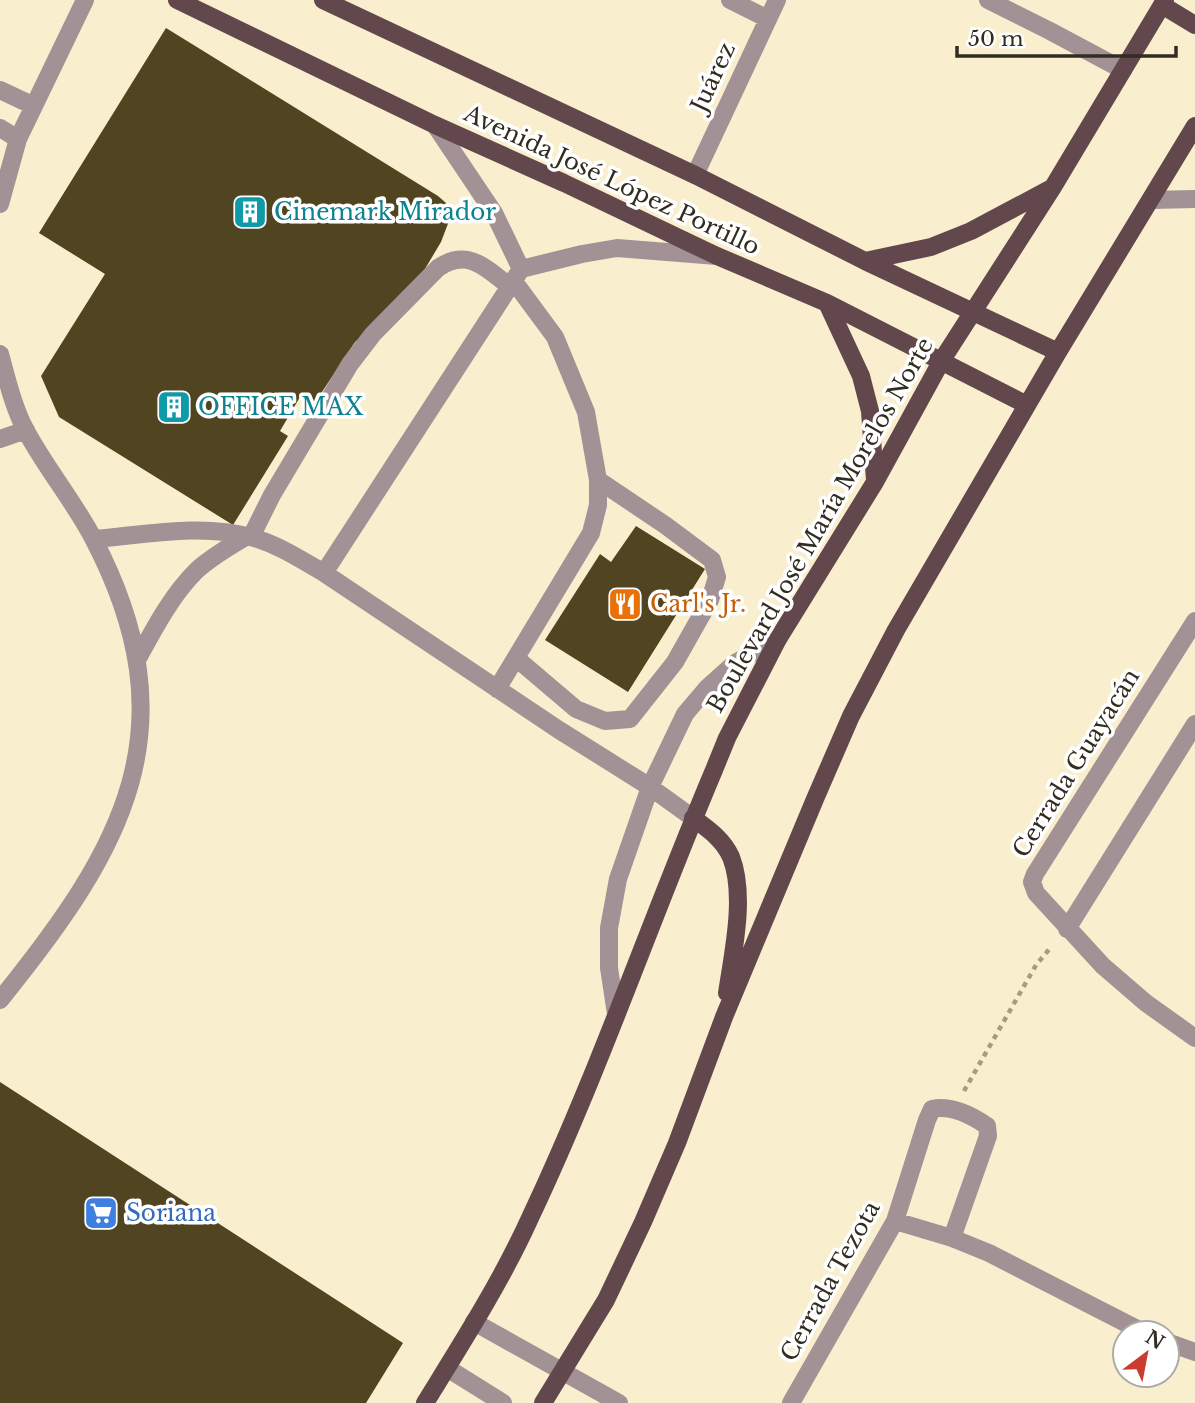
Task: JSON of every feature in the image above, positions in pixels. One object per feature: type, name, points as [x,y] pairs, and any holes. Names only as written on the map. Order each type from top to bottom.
[{"type":"main road","name":"Avenida José López Portillo","points":[[177,0],[435,125],[717,256],[827,303],[1027,405]]},
{"type":"main road","name":"Avenida José López Portillo","points":[[323,0],[1058,352]]},
{"type":"main road","name":"Boulevard José María Morelos Norte","points":[[425,1403],[474,1322],[529,1221],[571,1128],[727,738],[778,639],[875,482],[942,360],[1053,187],[1163,2]]},
{"type":"main road","points":[[1163,2],[1195,25]]},
{"type":"main road","points":[[543,1403],[606,1300],[643,1222],[677,1143],[724,1017],[852,716],[895,630],[1058,352],[1195,126]]},
{"type":"main road","points":[[865,261],[931,247],[971,231],[1053,187]]},
{"type":"main road","points":[[827,303],[861,376],[874,441],[875,482]]},
{"type":"main road","points":[[693,818],[717,836],[730,857],[737,886],[736,931],[724,1017]]},
{"type":"street","points":[[0,204],[19,139],[85,0]]},
{"type":"street","points":[[730,0],[768,19]]},
{"type":"street","name":"Juárez","points":[[695,176],[777,0]]},
{"type":"street","points":[[988,0],[1123,70]]},
{"type":"street","points":[[0,90],[34,106]]},
{"type":"street","points":[[435,125],[494,213],[514,278],[555,337],[586,412],[598,480],[598,505],[591,533],[497,690]]},
{"type":"street","points":[[0,128],[19,139]]},
{"type":"street","points":[[1151,200],[1195,199]]},
{"type":"street","points":[[324,573],[514,278],[582,254],[617,248],[717,256]]},
{"type":"street","points":[[137,660],[160,620],[196,572],[217,554],[249,537],[350,364],[373,334],[438,268],[450,260],[461,258],[514,278]]},
{"type":"street","points":[[0,354],[7,406],[62,485],[94,539],[120,600],[137,660],[142,704],[132,782],[116,827],[77,898],[0,1000]]},
{"type":"street","points":[[0,439],[26,430]]},
{"type":"street","points":[[516,658],[576,709],[606,721],[630,719],[675,662],[710,600],[717,577],[712,560],[598,480]]},
{"type":"street","points":[[94,539],[202,531],[249,537],[284,550],[324,573],[693,818]]},
{"type":"street","name":"Cerrada Guayacán","points":[[1195,621],[1032,882],[1036,893],[1067,929],[1120,981],[1195,1038]]},
{"type":"street","points":[[616,1014],[609,968],[609,928],[618,879],[650,787],[685,714],[707,688],[735,663],[778,639]]},
{"type":"street","points":[[1067,929],[1195,724]]},
{"type":"street","name":"Cerrada Tezota","points":[[791,1403],[895,1221],[932,1110],[942,1107],[953,1110]]},
{"type":"street","points":[[952,1238],[988,1136],[987,1126],[953,1110]]},
{"type":"street","points":[[895,1221],[952,1238],[1020,1268],[1118,1319]]},
{"type":"street","points":[[474,1322],[620,1403]]},
{"type":"street","points":[[447,1368],[503,1403]]},
{"type":"path","points":[[953,1110],[1037,965],[1067,929]]},
{"type":"building","name":"Cinemark Mirador","points":[[166,28],[438,196],[446,203],[449,221],[441,242],[419,279],[380,321],[355,342],[314,404],[300,397],[280,431],[288,436],[233,525],[59,417],[41,376],[105,274],[39,233]]},
{"type":"building","name":"Carl's Jr.","points":[[636,526],[705,569],[628,692],[545,640],[600,554],[611,562]]},
{"type":"building","name":"Soriana","points":[[0,1082],[403,1343],[366,1403],[0,1403]]},
{"type":"place","name":"Cinemark Mirador","points":[[250,212]]},
{"type":"place","name":"OFFICE MAX","points":[[174,407]]},
{"type":"place","name":"Carl's Jr.","points":[[625,604]]},
{"type":"place","name":"Soriana","points":[[101,1213]]}]
